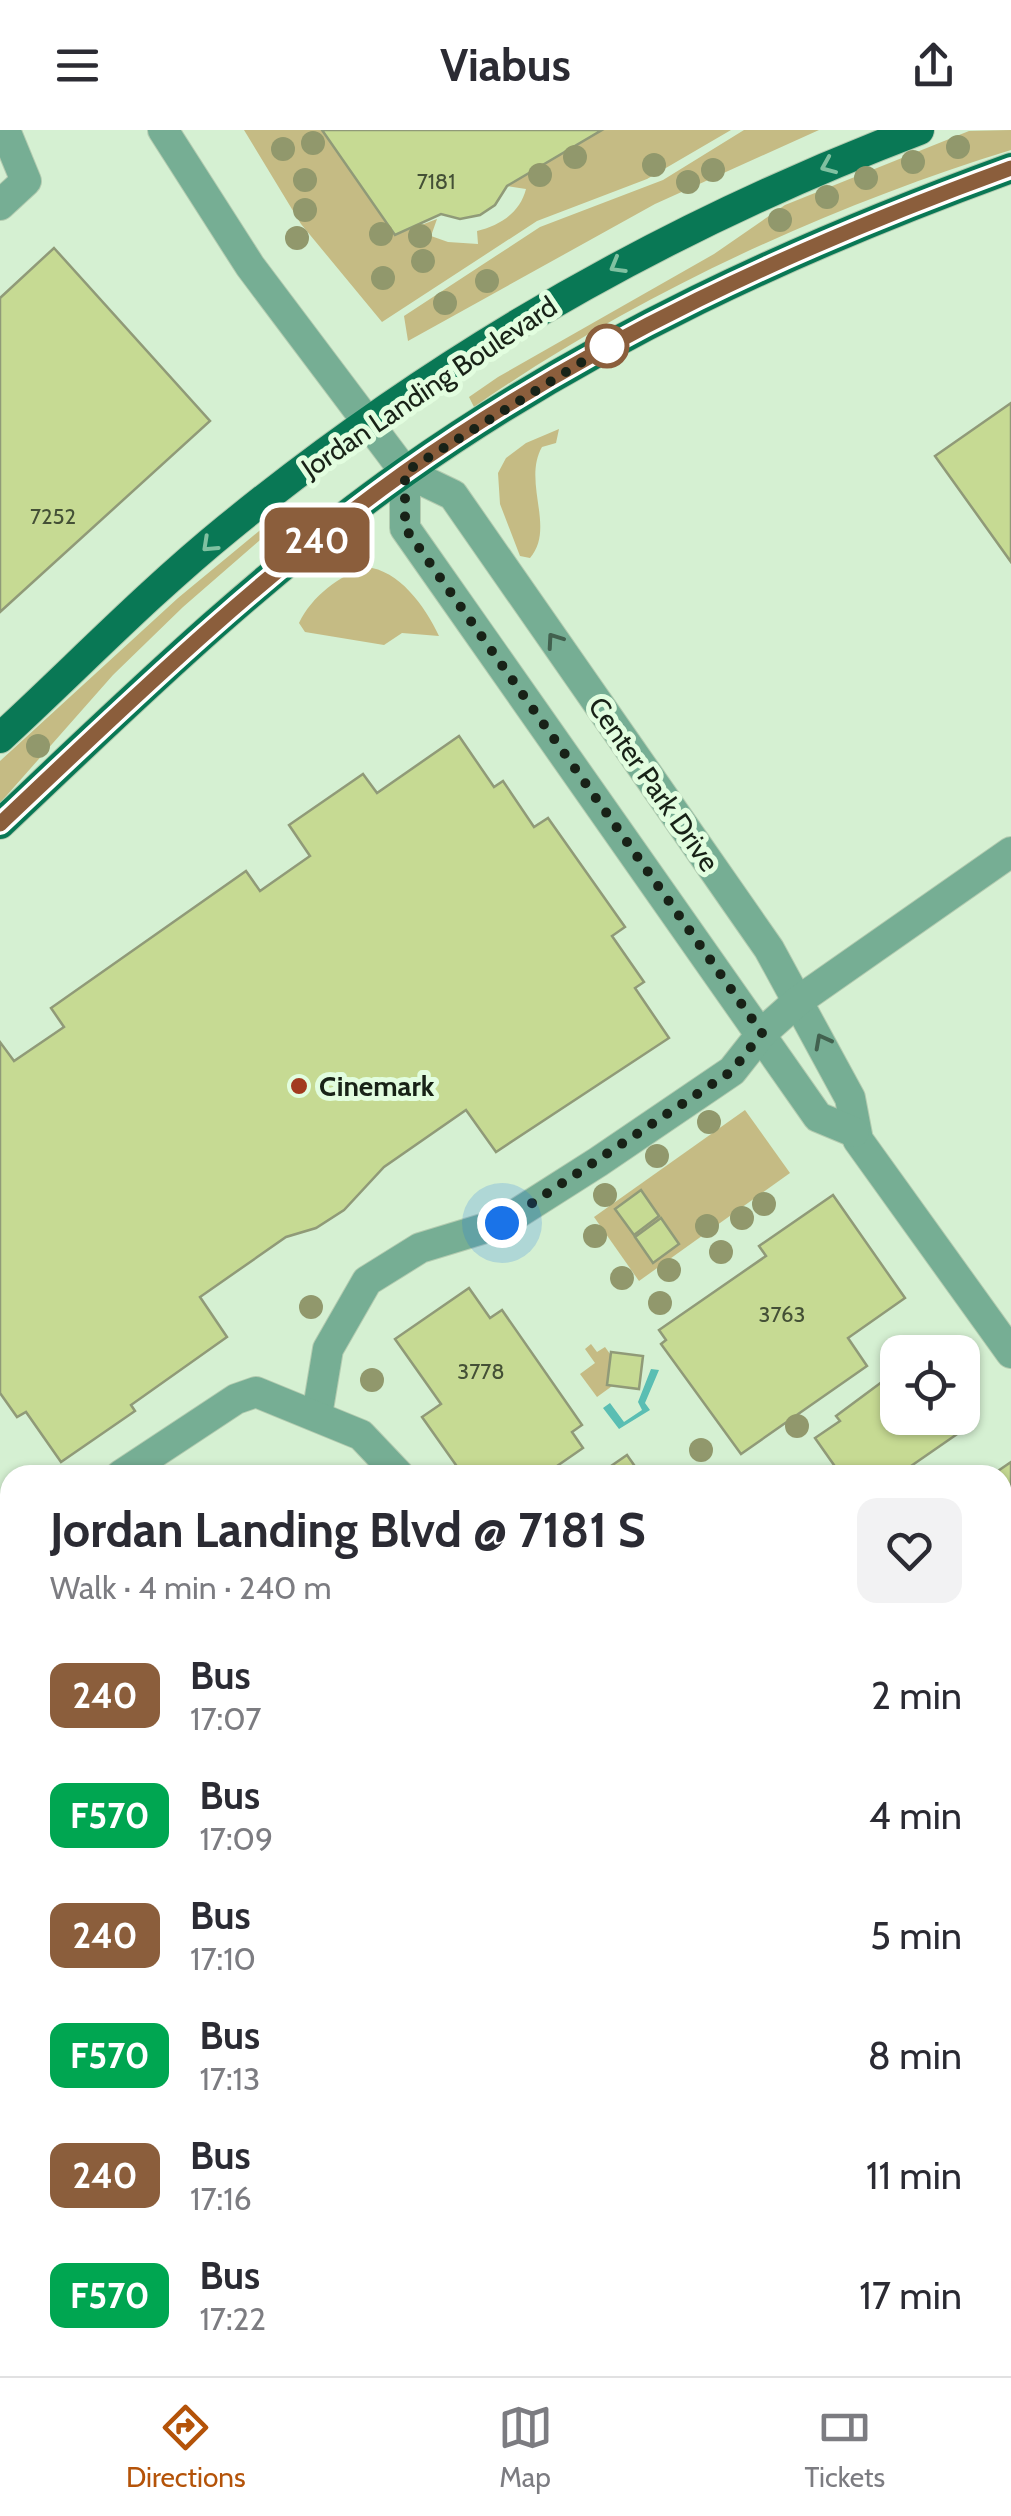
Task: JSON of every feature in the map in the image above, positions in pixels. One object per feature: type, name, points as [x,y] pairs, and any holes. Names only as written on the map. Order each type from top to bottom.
[{"type":"main road","name":"Jordan Landing Boulevard","points":[[0,738],[226,529],[369,421],[626,260],[790,182],[919,130]]},
{"type":"main road","name":"Jordan Landing Boulevard","points":[[0,824],[159,674],[405,472],[588,357],[697,298],[874,218],[1011,168]]},
{"type":"street","points":[[0,205],[26,181],[5,130]]},
{"type":"street","name":"Center Park Drive","points":[[163,130],[250,266],[405,472],[453,495],[757,933],[850,1098],[854,1132],[1011,1353]]},
{"type":"street","name":"Center Park Drive","points":[[405,472],[405,528],[818,1117],[854,1132]]},
{"type":"street","points":[[317,1415],[328,1349],[366,1281],[420,1248],[502,1223],[732,1071],[762,1033],[798,1000],[1011,852]]},
{"type":"street","points":[[135,1465],[236,1399],[256,1392],[361,1435],[390,1465]]},
{"type":"shaded area","points":[[244,130],[322,130],[395,235],[437,219],[431,236],[448,242],[478,244],[477,231],[508,217],[526,189],[507,186],[602,130],[731,130],[647,179],[537,221],[382,322],[301,224]]},
{"type":"shaded area","points":[[744,130],[819,130],[655,204],[408,341],[404,316],[540,227],[663,180]]},
{"type":"shaded area","points":[[1011,130],[1011,150],[871,199],[733,258],[599,328],[474,407],[469,397],[498,377],[714,254],[785,205],[969,131]]},
{"type":"shaded area","points":[[559,429],[556,443],[542,447],[537,461],[537,546],[530,558],[520,556],[500,504],[498,473],[506,458],[526,443]]},
{"type":"shaded area","points":[[288,507],[290,514],[183,607],[113,675],[0,803],[0,761],[178,598]]},
{"type":"shaded area","points":[[366,567],[389,575],[410,591],[439,636],[402,633],[384,645],[305,632],[299,623],[319,596]]},
{"type":"shaded area","points":[[745,1110],[790,1173],[639,1281],[594,1217]]},
{"type":"shaded area","points":[[591,1344],[597,1352],[605,1347],[626,1376],[597,1397],[580,1374],[595,1363],[585,1349]]},
{"type":"water","points":[[651,1369],[659,1370],[645,1403],[650,1410],[619,1429],[603,1408],[610,1403],[624,1422],[642,1410],[638,1402]]},
{"type":"building","points":[[322,130],[602,130],[507,186],[495,205],[480,215],[460,219],[441,214],[395,235]]},
{"type":"building","points":[[54,248],[210,421],[0,612],[0,298]]},
{"type":"building","points":[[1011,403],[1011,562],[935,456]]},
{"type":"building","name":"Cinemark","points":[[459,736],[494,787],[503,781],[534,827],[548,818],[625,927],[612,936],[644,982],[635,988],[669,1038],[496,1152],[466,1110],[384,1167],[344,1210],[316,1228],[286,1237],[200,1297],[227,1337],[131,1405],[135,1411],[61,1462],[26,1412],[17,1417],[0,1393],[0,1042],[14,1061],[64,1027],[51,1008],[246,871],[260,891],[310,856],[289,825],[363,774],[377,793]]},
{"type":"building","points":[[641,1190],[659,1216],[634,1235],[615,1209]]},
{"type":"building","points":[[833,1195],[905,1298],[848,1338],[867,1366],[741,1454],[661,1344],[666,1340],[659,1330],[766,1256],[759,1246]]},
{"type":"building","points":[[661,1218],[679,1244],[653,1263],[635,1237]]},
{"type":"building","points":[[469,1288],[490,1318],[502,1310],[582,1425],[572,1432],[583,1448],[558,1465],[456,1465],[422,1417],[441,1404],[395,1339]]},
{"type":"building","points":[[611,1352],[643,1356],[639,1389],[607,1385]]},
{"type":"building","points":[[880,1383],[880,1435],[956,1435],[912,1465],[834,1465],[815,1438],[840,1421],[836,1416]]},
{"type":"building","points":[[627,1455],[634,1465],[612,1465]]},
{"type":"bus line","name":"240","points":[[0,824],[159,674],[405,472],[530,391],[697,298],[874,218],[1011,168]]},
{"type":"place","name":"Cinemark","points":[[299,1086]]},
{"type":"route","points":[[502,1223],[732,1071],[762,1033],[405,528],[405,472],[616,341],[607,346]]}]
